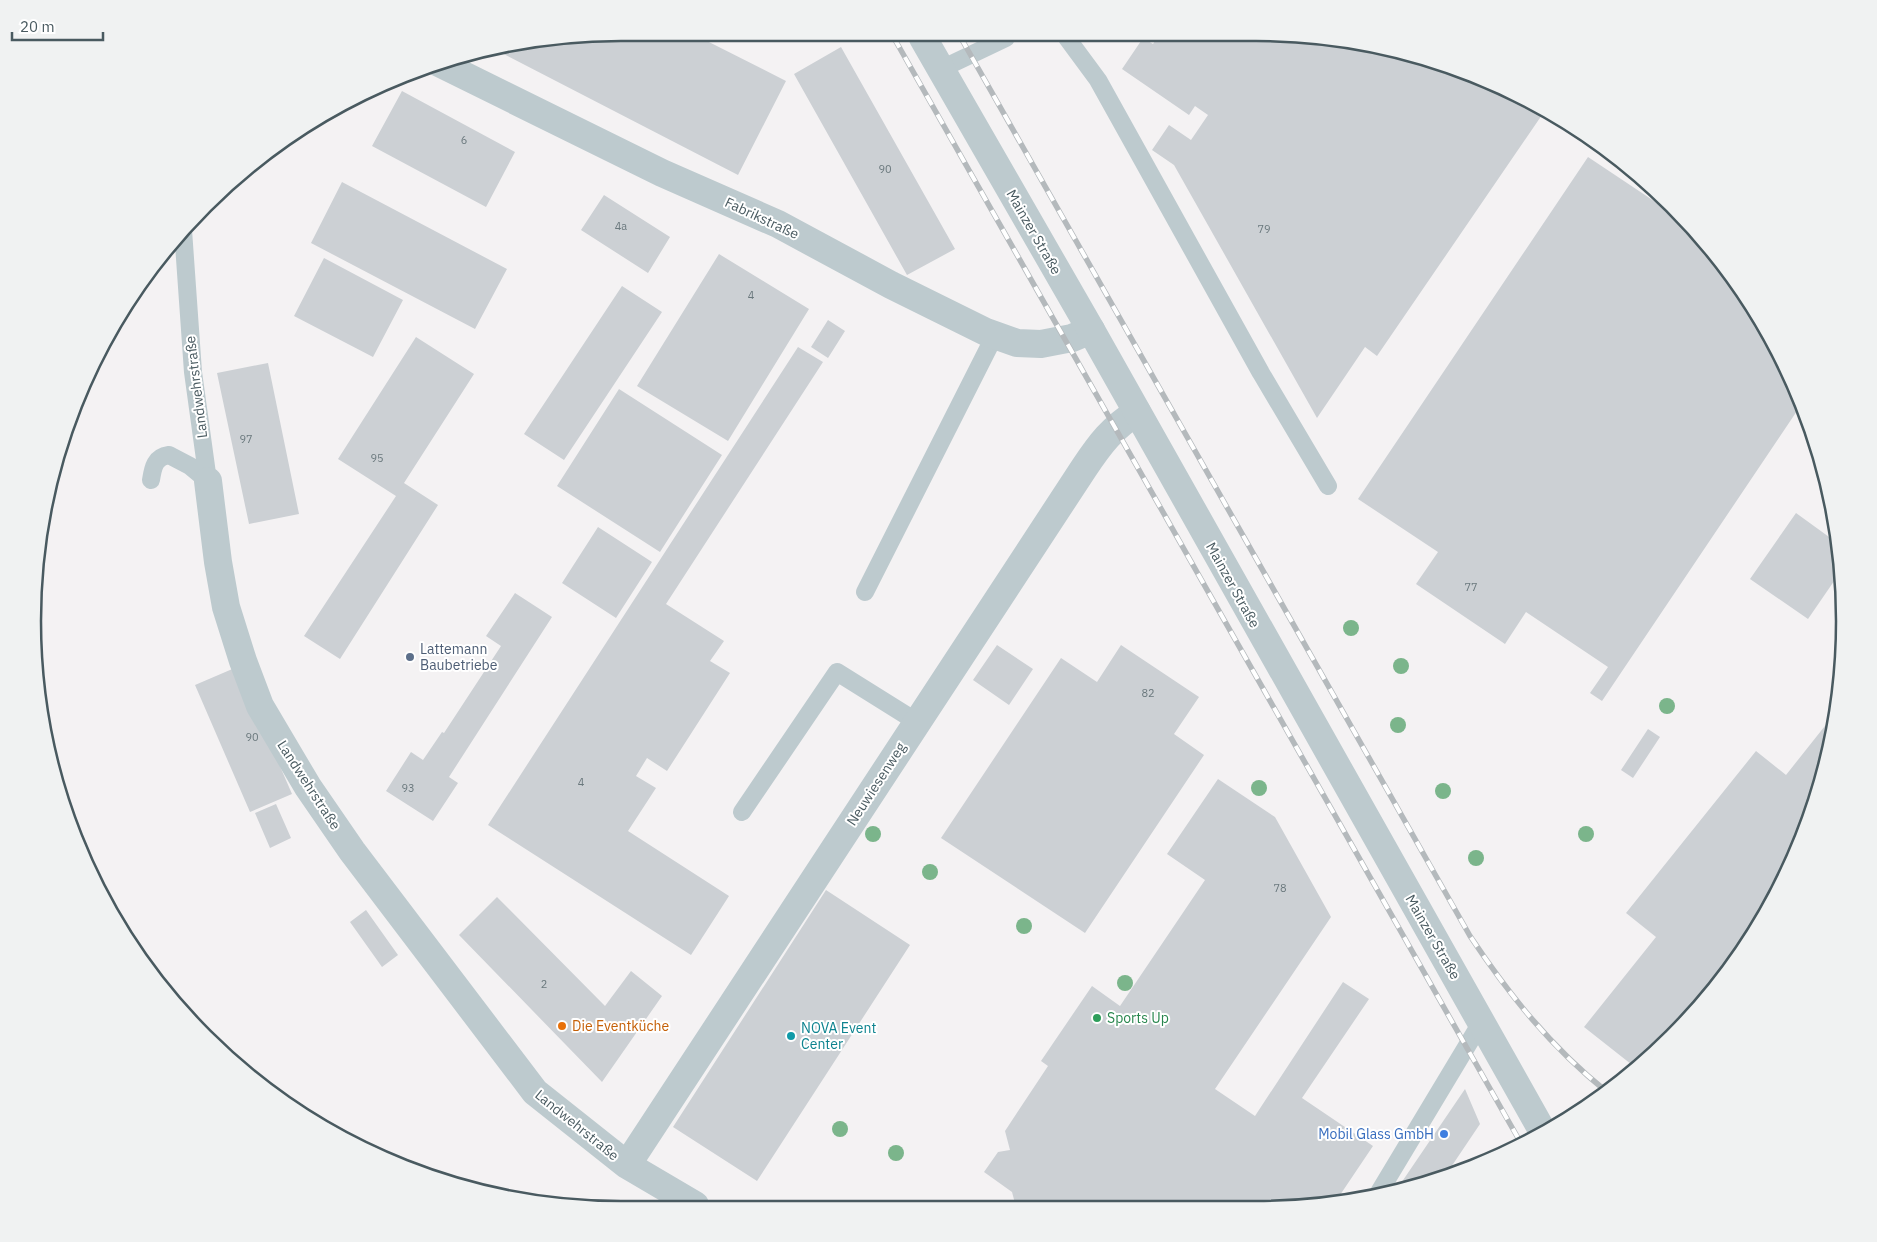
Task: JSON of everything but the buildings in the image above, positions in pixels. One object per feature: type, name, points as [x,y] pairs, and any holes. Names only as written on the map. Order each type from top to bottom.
[{"type":"street","name":"Mainzer Straße","points":[[925,41],[1137,412],[1540,1126]]},
{"type":"street","name":"Fabrikstraße","points":[[449,68],[662,173],[778,224],[891,284],[995,335],[1017,343],[1041,344],[1072,338],[1090,330]]},
{"type":"street","name":"Neuwiesenweg","points":[[626,1165],[1101,443],[1115,427],[1137,412]]},
{"type":"street","name":"Landwehrstraße","points":[[208,481],[218,562],[226,607],[243,661],[260,706],[308,787],[352,851],[535,1092],[626,1165],[688,1201]]},
{"type":"lane","points":[[941,70],[1000,41]]},
{"type":"lane","points":[[1069,41],[1098,80],[1261,373],[1328,486]]},
{"type":"lane","name":"Landwehrstraße","points":[[184,241],[193,372],[208,481]]},
{"type":"lane","points":[[865,592],[995,335]]},
{"type":"lane","points":[[151,480],[156,461],[169,455],[190,466],[208,481]]},
{"type":"lane","points":[[742,812],[837,672],[917,722]]},
{"type":"lane","points":[[1382,1187],[1482,1021]]},
{"type":"railway","points":[[896,41],[1518,1138]]},
{"type":"railway","points":[[963,41],[1470,936],[1532,1020],[1601,1087]]},
{"type":"place","name":"Lattemann Baubetriebe","points":[[410,657]]},
{"type":"place","name":"Sports Up","points":[[1097,1018]]},
{"type":"place","name":"Die Eventküche","points":[[562,1026]]},
{"type":"place","name":"NOVA Event Center","points":[[791,1036]]},
{"type":"place","name":"Mobil Glass GmbH","points":[[1444,1134]]}]
